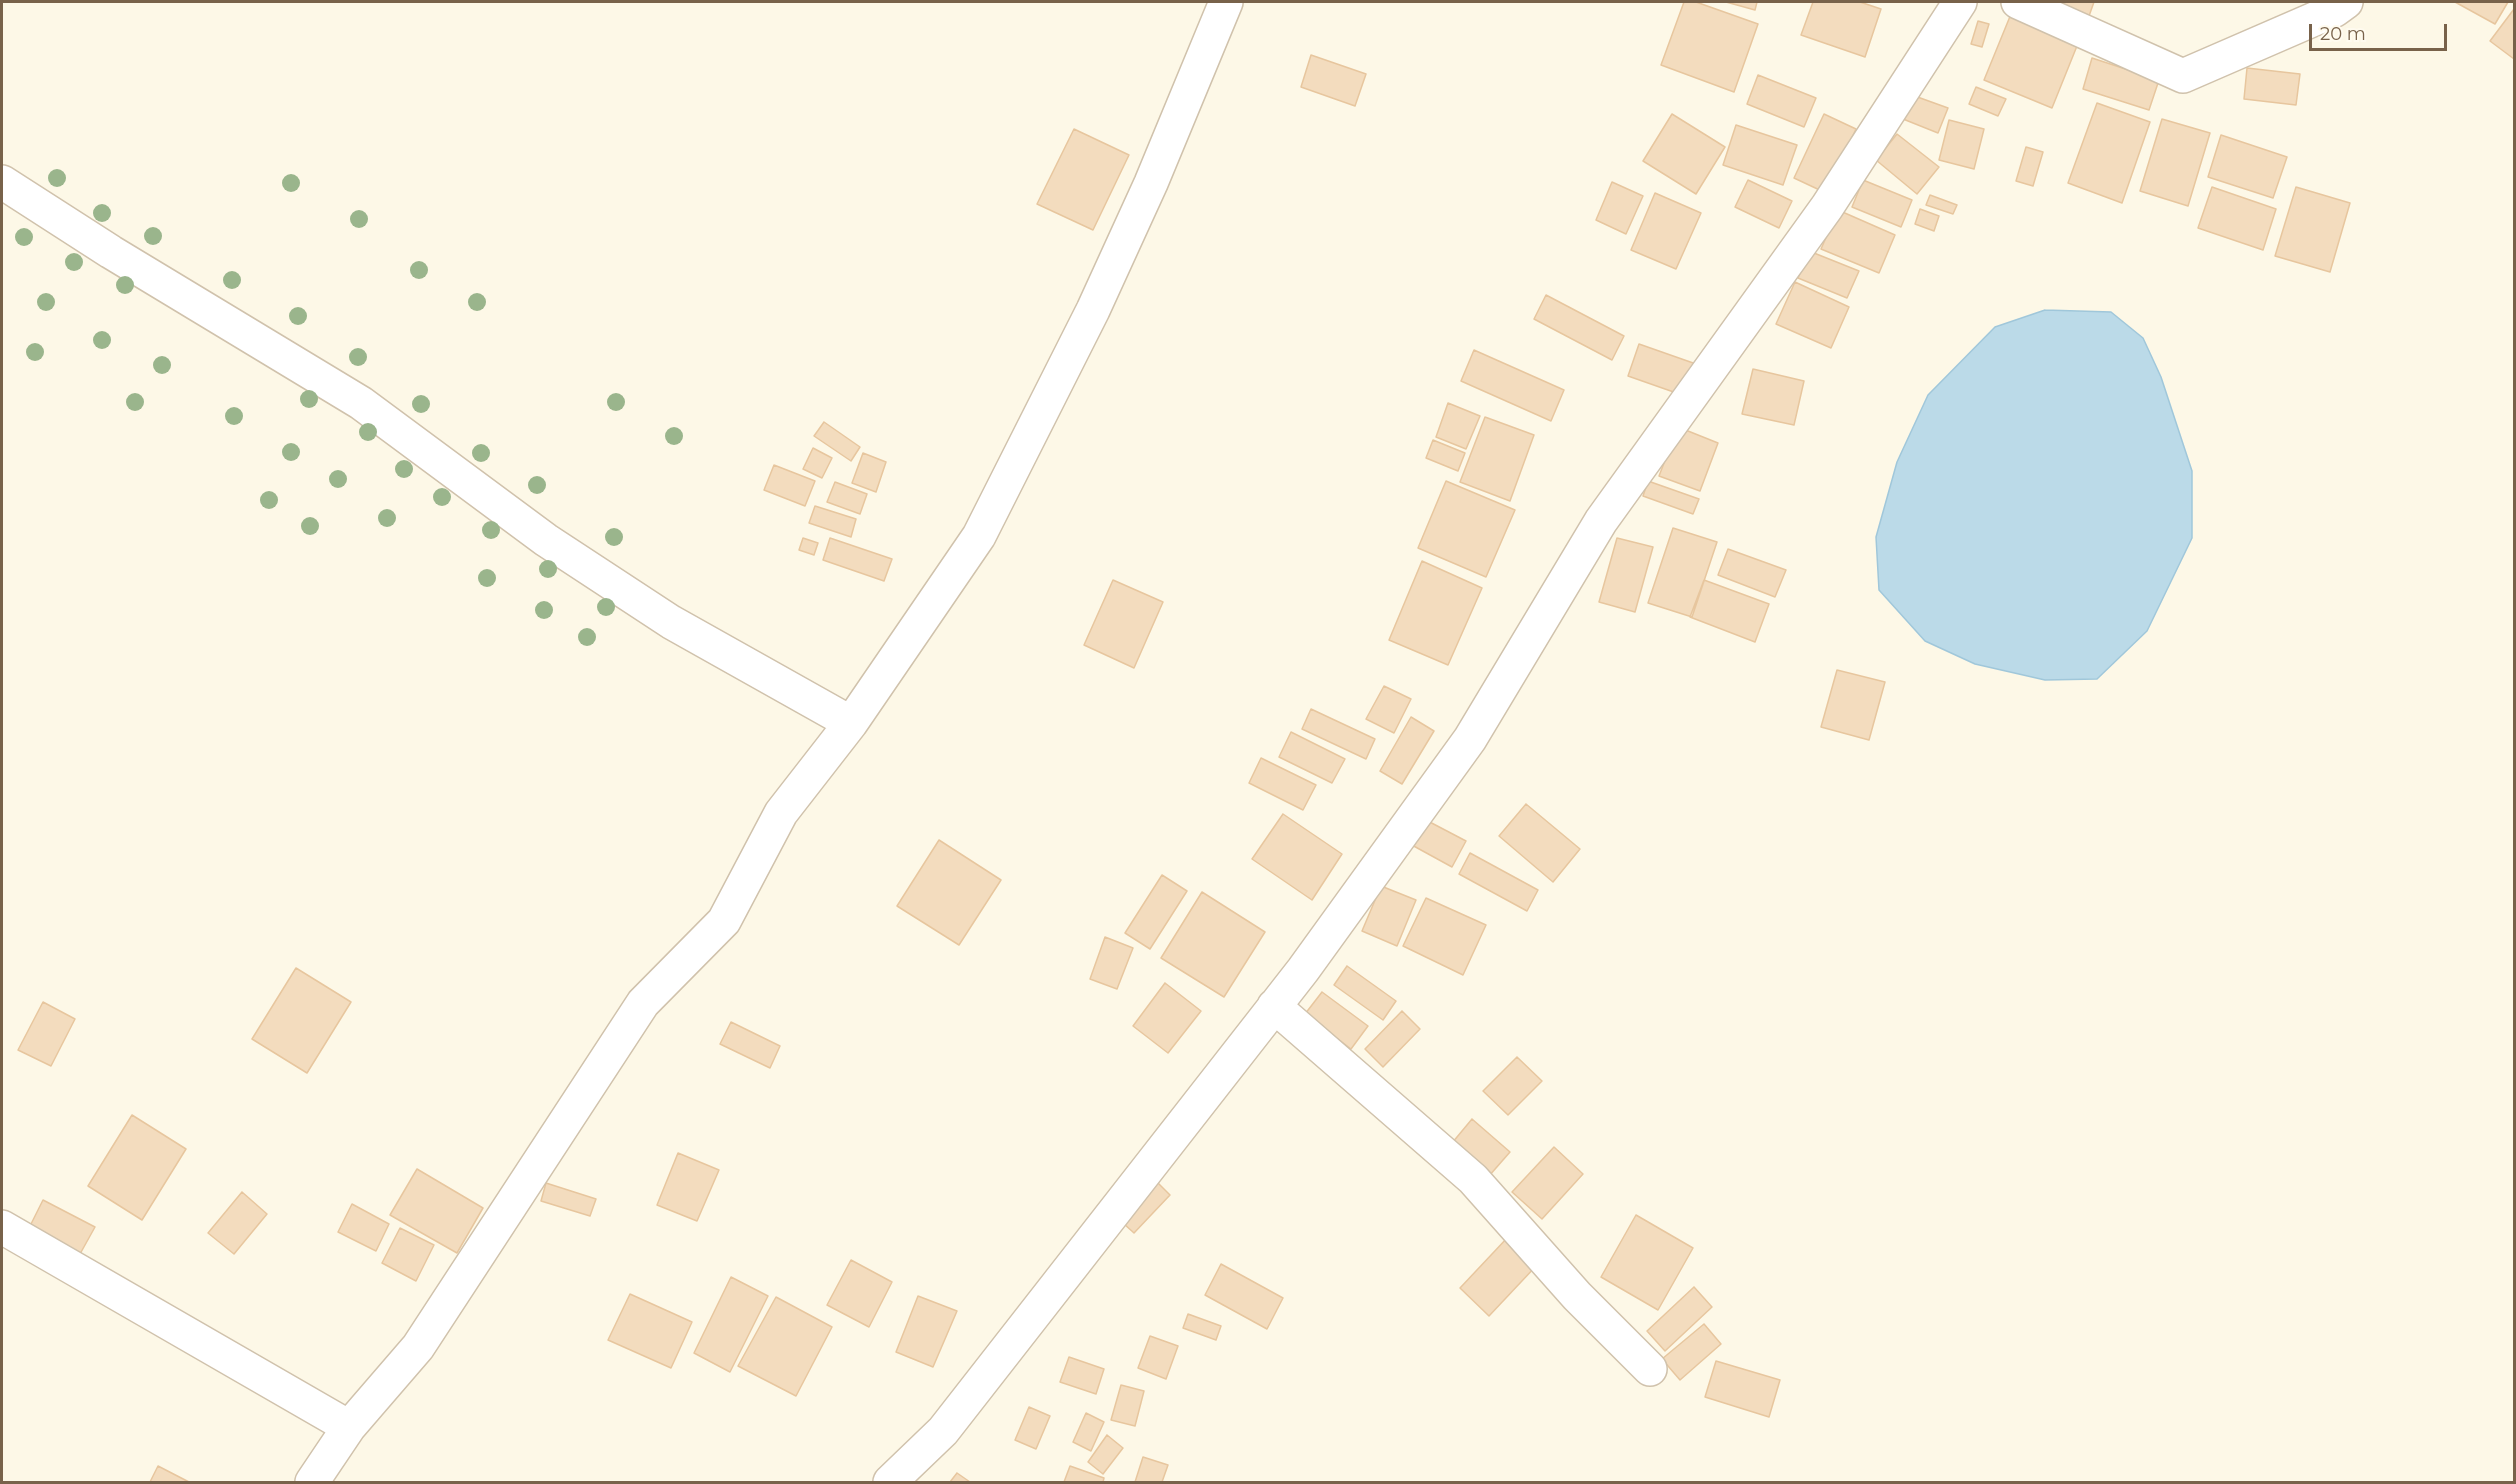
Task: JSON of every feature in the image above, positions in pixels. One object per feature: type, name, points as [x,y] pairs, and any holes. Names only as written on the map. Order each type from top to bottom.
[{"type":"street","points":[[312,1482],[349,1427],[418,1347],[643,1003],[724,921],[781,813],[851,723],[979,536],[1098,299],[1151,183],[1226,2]]},
{"type":"street","points":[[890,1482],[943,1431],[1274,1006],[1470,739],[1601,521],[1827,207],[1960,2]]},
{"type":"street","points":[[2018,2],[2184,76],[2335,10],[2346,2]]},
{"type":"street","points":[[2,182],[111,252],[361,403],[546,540],[671,621],[851,723]]},
{"type":"street","points":[[1274,1006],[1473,1179],[1577,1296],[1650,1369]]},
{"type":"street","points":[[2,1227],[349,1427]]},
{"type":"water","points":[[2045,310],[2111,312],[2143,338],[2161,377],[2192,471],[2192,538],[2147,631],[2097,679],[2045,680],[1975,664],[1925,641],[1879,590],[1876,537],[1897,462],[1928,395],[1995,327]]},
{"type":"building","points":[[1684,2],[1696,2],[1758,24],[1734,92],[1661,65]]},
{"type":"building","points":[[1726,2],[1757,2],[1755,10]]},
{"type":"building","points":[[1813,2],[1860,2],[1881,9],[1865,57],[1801,35]]},
{"type":"building","points":[[2044,2],[2094,2],[2089,16]]},
{"type":"building","points":[[2455,2],[2508,2],[2495,24]]},
{"type":"building","points":[[2514,9],[2514,59],[2490,41]]},
{"type":"building","points":[[2011,14],[2079,41],[2052,108],[1984,80]]},
{"type":"building","points":[[1978,21],[1989,24],[1982,47],[1971,44]]},
{"type":"building","points":[[1311,55],[1366,74],[1355,106],[1301,87]]},
{"type":"building","points":[[2092,58],[2159,80],[2149,110],[2083,89]]},
{"type":"building","points":[[2247,68],[2300,74],[2296,105],[2244,99]]},
{"type":"building","points":[[1758,75],[1816,98],[1804,127],[1747,104]]},
{"type":"building","points":[[1976,87],[2006,99],[1998,116],[1969,104]]},
{"type":"building","points":[[1912,95],[1948,108],[1938,133],[1903,119]]},
{"type":"building","points":[[2097,103],[2150,122],[2122,203],[2068,183]]},
{"type":"building","points":[[1672,114],[1725,147],[1696,194],[1643,161]]},
{"type":"building","points":[[1824,114],[1856,129],[1826,193],[1794,178]]},
{"type":"building","points":[[2162,119],[2210,133],[2188,206],[2140,191]]},
{"type":"building","points":[[1949,120],[1984,129],[1974,169],[1939,160]]},
{"type":"building","points":[[1736,125],[1797,145],[1783,185],[1723,165]]},
{"type":"building","points":[[1074,129],[1129,155],[1093,230],[1037,204]]},
{"type":"building","points":[[1897,134],[1939,167],[1917,194],[1876,160]]},
{"type":"building","points":[[2221,135],[2287,157],[2273,198],[2208,177]]},
{"type":"building","points":[[2026,147],[2043,152],[2033,186],[2016,181]]},
{"type":"building","points":[[1748,180],[1792,201],[1779,228],[1735,207]]},
{"type":"building","points":[[1863,180],[1912,200],[1901,227],[1852,207]]},
{"type":"building","points":[[1612,182],[1643,196],[1626,234],[1596,220]]},
{"type":"building","points":[[2212,187],[2276,209],[2263,250],[2198,228]]},
{"type":"building","points":[[2296,187],[2350,203],[2330,272],[2275,256]]},
{"type":"building","points":[[1655,193],[1701,213],[1676,269],[1631,250]]},
{"type":"building","points":[[1930,195],[1957,205],[1953,214],[1926,205]]},
{"type":"building","points":[[1920,209],[1939,216],[1934,231],[1915,224]]},
{"type":"building","points":[[1838,210],[1895,235],[1879,273],[1821,249]]},
{"type":"building","points":[[1809,251],[1859,271],[1847,298],[1798,278]]},
{"type":"building","points":[[1795,282],[1849,307],[1831,348],[1776,324]]},
{"type":"building","points":[[1546,295],[1624,336],[1612,360],[1534,319]]},
{"type":"building","points":[[1639,344],[1696,364],[1685,396],[1628,376]]},
{"type":"building","points":[[1474,350],[1564,390],[1551,421],[1461,381]]},
{"type":"building","points":[[1753,369],[1804,381],[1794,425],[1742,414]]},
{"type":"building","points":[[1448,403],[1480,416],[1466,449],[1436,437]]},
{"type":"building","points":[[1485,417],[1534,435],[1510,501],[1460,482]]},
{"type":"building","points":[[824,422],[860,447],[851,461],[814,436]]},
{"type":"building","points":[[1678,427],[1718,443],[1700,491],[1659,476]]},
{"type":"building","points":[[1433,440],[1465,453],[1458,471],[1426,458]]},
{"type":"building","points":[[813,448],[832,458],[822,478],[803,469]]},
{"type":"building","points":[[863,453],[886,462],[876,492],[852,483]]},
{"type":"building","points":[[774,465],[815,481],[805,506],[764,490]]},
{"type":"building","points":[[1446,481],[1515,510],[1486,577],[1418,548]]},
{"type":"building","points":[[1648,481],[1699,499],[1693,514],[1643,496]]},
{"type":"building","points":[[835,482],[867,494],[860,514],[827,502]]},
{"type":"building","points":[[815,506],[856,519],[851,537],[809,523]]},
{"type":"building","points":[[1673,528],[1717,542],[1692,617],[1648,603]]},
{"type":"building","points":[[803,538],[818,543],[814,555],[799,550]]},
{"type":"building","points":[[830,538],[892,559],[884,581],[823,560]]},
{"type":"building","points":[[1617,538],[1653,547],[1635,612],[1599,602]]},
{"type":"building","points":[[1728,549],[1786,570],[1775,597],[1718,575]]},
{"type":"building","points":[[1422,561],[1482,588],[1448,665],[1389,640]]},
{"type":"building","points":[[1113,580],[1163,602],[1134,668],[1084,645]]},
{"type":"building","points":[[1704,580],[1769,604],[1755,642],[1690,617]]},
{"type":"building","points":[[1837,670],[1885,682],[1869,740],[1821,727]]},
{"type":"building","points":[[1384,686],[1411,699],[1394,733],[1366,719]]},
{"type":"building","points":[[1311,709],[1375,739],[1366,759],[1302,729]]},
{"type":"building","points":[[1411,717],[1434,731],[1402,784],[1380,771]]},
{"type":"building","points":[[1291,732],[1345,759],[1332,783],[1279,757]]},
{"type":"building","points":[[1261,758],[1316,785],[1303,810],[1249,783]]},
{"type":"building","points":[[1526,804],[1580,849],[1553,882],[1499,836]]},
{"type":"building","points":[[1283,814],[1342,854],[1312,900],[1252,859]]},
{"type":"building","points":[[1424,819],[1466,841],[1452,867],[1410,844]]},
{"type":"building","points":[[939,840],[1001,880],[959,945],[897,906]]},
{"type":"building","points":[[1470,853],[1538,890],[1527,911],[1459,874]]},
{"type":"building","points":[[1162,875],[1187,891],[1150,949],[1125,933]]},
{"type":"building","points":[[1381,886],[1416,900],[1397,946],[1362,931]]},
{"type":"building","points":[[1202,892],[1265,932],[1224,997],[1161,958]]},
{"type":"building","points":[[1426,898],[1486,925],[1463,975],[1403,946]]},
{"type":"building","points":[[1105,937],[1133,948],[1117,989],[1090,979]]},
{"type":"building","points":[[1347,966],[1396,1001],[1383,1020],[1334,985]]},
{"type":"building","points":[[296,968],[351,1002],[307,1073],[252,1039]]},
{"type":"building","points":[[1165,983],[1201,1011],[1168,1053],[1133,1026]]},
{"type":"building","points":[[1322,992],[1368,1026],[1351,1049],[1305,1014]]},
{"type":"building","points":[[43,1002],[75,1019],[51,1066],[18,1050]]},
{"type":"building","points":[[1402,1011],[1420,1029],[1383,1067],[1365,1049]]},
{"type":"building","points":[[731,1022],[780,1046],[770,1068],[720,1044]]},
{"type":"building","points":[[1517,1057],[1542,1081],[1508,1115],[1483,1091]]},
{"type":"building","points":[[132,1115],[186,1149],[142,1220],[88,1186]]},
{"type":"building","points":[[1472,1119],[1510,1152],[1489,1176],[1452,1143]]},
{"type":"building","points":[[1554,1147],[1583,1174],[1542,1219],[1512,1192]]},
{"type":"building","points":[[678,1153],[719,1170],[697,1221],[657,1205]]},
{"type":"building","points":[[417,1169],[483,1208],[457,1253],[390,1215]]},
{"type":"building","points":[[1150,1175],[1170,1195],[1134,1233],[1113,1214]]},
{"type":"building","points":[[546,1183],[596,1199],[590,1216],[541,1201]]},
{"type":"building","points":[[242,1192],[267,1214],[234,1254],[208,1233]]},
{"type":"building","points":[[43,1200],[95,1227],[80,1254],[29,1228]]},
{"type":"building","points":[[352,1204],[389,1224],[376,1251],[338,1232]]},
{"type":"building","points":[[1636,1215],[1693,1248],[1658,1310],[1601,1277]]},
{"type":"building","points":[[400,1228],[434,1245],[416,1281],[382,1263]]},
{"type":"building","points":[[1508,1237],[1537,1265],[1489,1316],[1460,1288]]},
{"type":"building","points":[[851,1260],[892,1282],[869,1327],[827,1305]]},
{"type":"building","points":[[1221,1264],[1283,1298],[1267,1329],[1205,1295]]},
{"type":"building","points":[[731,1277],[768,1296],[730,1372],[694,1353]]},
{"type":"building","points":[[1694,1287],[1712,1307],[1665,1351],[1647,1331]]},
{"type":"building","points":[[630,1294],[692,1322],[671,1368],[608,1340]]},
{"type":"building","points":[[918,1296],[957,1311],[933,1367],[896,1352]]},
{"type":"building","points":[[776,1297],[832,1327],[796,1396],[738,1366]]},
{"type":"building","points":[[1188,1314],[1221,1326],[1216,1340],[1183,1328]]},
{"type":"building","points":[[1704,1324],[1721,1344],[1680,1380],[1662,1359]]},
{"type":"building","points":[[1150,1336],[1178,1346],[1166,1379],[1138,1368]]},
{"type":"building","points":[[1069,1357],[1104,1369],[1096,1394],[1060,1382]]},
{"type":"building","points":[[1716,1361],[1780,1380],[1769,1417],[1705,1397]]},
{"type":"building","points":[[1121,1385],[1144,1391],[1135,1426],[1111,1420]]},
{"type":"building","points":[[1029,1407],[1050,1416],[1036,1449],[1015,1440]]},
{"type":"building","points":[[1086,1413],[1104,1422],[1091,1451],[1073,1442]]},
{"type":"building","points":[[1107,1435],[1123,1448],[1103,1474],[1088,1462]]},
{"type":"building","points":[[1143,1457],[1168,1465],[1162,1482],[1135,1482]]},
{"type":"building","points":[[158,1466],[189,1482],[150,1482]]},
{"type":"building","points":[[1070,1466],[1104,1478],[1103,1482],[1064,1482]]},
{"type":"building","points":[[957,1473],[970,1482],[950,1482]]}]
